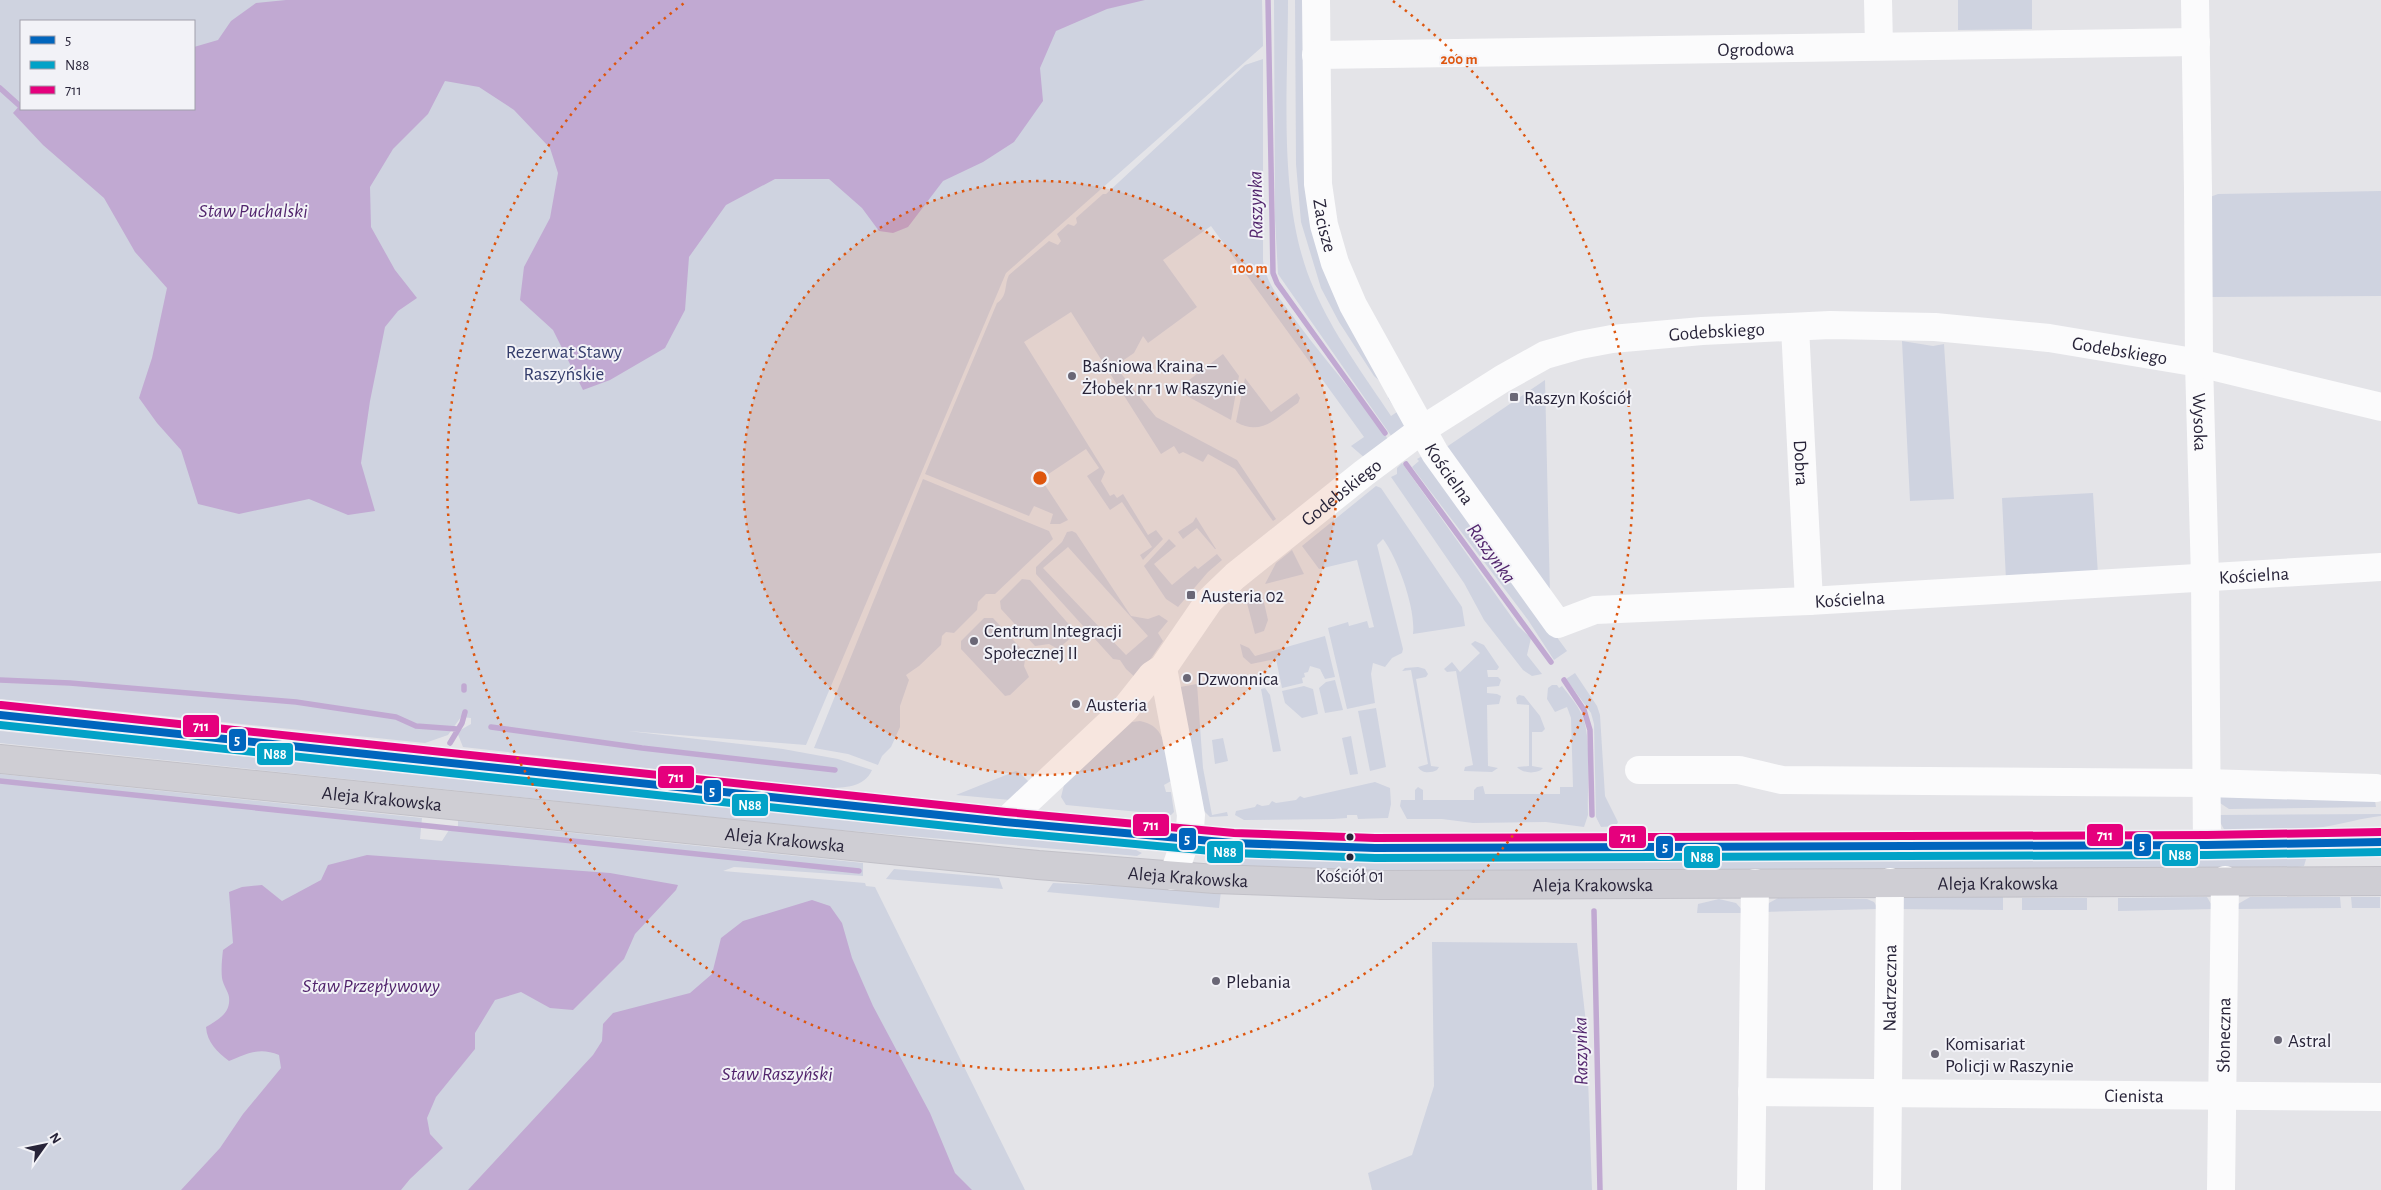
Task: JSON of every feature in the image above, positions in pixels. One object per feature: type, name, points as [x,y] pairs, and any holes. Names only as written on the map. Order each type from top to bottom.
[{"type":"main road","name":"Aleja Krakowska","points":[[0,715],[1005,822],[1251,844],[1366,848],[2207,845],[2381,842]]},
{"type":"main road","name":"Aleja Krakowska","points":[[0,759],[868,849],[1173,876],[1381,885],[2225,880],[2381,881]]},
{"type":"street","name":"Zacisze","points":[[1316,0],[1318,184],[1328,242],[1353,305],[1423,429]]},
{"type":"street","points":[[1878,0],[1879,46]]},
{"type":"street","name":"Wysoka","points":[[2194,0],[2196,42],[2198,363],[2206,577],[2207,845]]},
{"type":"street","name":"Ogrodowa","points":[[1316,55],[2196,42]]},
{"type":"street","name":"Godebskiego","points":[[1005,822],[1125,709],[1152,675],[1163,668],[1209,602],[1235,576],[1423,429],[1509,375],[1557,350],[1612,339],[1702,331],[1795,326],[1935,327],[2049,338],[2198,363],[2381,407]]},
{"type":"street","name":"Dobra","points":[[1795,326],[1809,601]]},
{"type":"street","name":"Kościelna","points":[[1423,429],[1438,458],[1558,624],[1595,610],[1809,601],[2381,567]]},
{"type":"street","points":[[1163,668],[1191,815],[1186,839],[1173,876]]},
{"type":"street","points":[[1125,709],[1155,716],[1166,723],[1176,734]]},
{"type":"street","points":[[1639,770],[1739,770],[1782,780],[2206,783],[2376,788]]},
{"type":"street","name":"Słoneczna","points":[[2221,1190],[2225,880]]},
{"type":"street","name":"Nadrzeczna","points":[[1887,1190],[1890,882]]},
{"type":"street","points":[[1751,1190],[1755,883]]},
{"type":"street","points":[[1752,1092],[1888,1092]]},
{"type":"street","name":"Cienista","points":[[1888,1092],[2222,1097],[2381,1097]]},
{"type":"green space","name":"Rezerwat Stawy Raszyńskie","points":[[0,0],[1262,0],[1263,46],[1006,273],[806,745],[628,731],[783,749],[838,759],[872,770],[863,781],[851,786],[822,788],[463,747],[457,732],[471,724],[471,718],[461,717],[448,735],[425,743],[0,699]]},
{"type":"green space","points":[[1274,0],[1288,0],[1287,148],[1294,222],[1302,257],[1314,289],[1330,322],[1391,416],[1397,412],[1388,398],[1389,393],[1406,425],[1394,440],[1278,274],[1275,219]]},
{"type":"green space","points":[[1295,0],[1307,0],[1309,176],[1382,383],[1374,376],[1339,322],[1321,288],[1301,222],[1296,164]]},
{"type":"green space","points":[[1958,0],[2032,0],[2032,29],[1958,30]]},
{"type":"green space","points":[[1263,59],[1263,261],[1267,277],[1279,298],[1390,442],[1366,459],[1351,446],[1364,437],[1211,226],[1163,260],[1197,307],[1148,343],[1143,336],[1134,353],[1115,366],[1156,417],[1237,460],[1276,519],[1273,521],[1235,469],[1208,454],[1203,462],[1183,452],[1179,454],[1174,446],[1161,454],[1071,312],[1024,342],[1105,472],[1101,481],[1110,496],[1114,494],[1117,498],[1123,494],[1148,535],[1156,530],[1163,539],[1143,560],[1140,555],[1152,547],[1122,502],[1110,510],[1087,476],[1099,468],[1086,449],[1041,479],[1068,520],[1060,524],[1050,524],[1053,514],[1034,506],[1029,516],[925,474],[997,303],[1003,297],[1009,275],[1049,241],[1058,245],[1061,241],[1057,234],[1068,224],[1074,226],[1077,223],[1076,218],[1103,194],[1106,194],[1245,65]]},
{"type":"green space","points":[[2381,191],[2381,296],[2211,297],[2210,197],[2218,194]]},
{"type":"green space","points":[[1902,341],[1933,346],[1944,344],[1954,499],[1910,501]]},
{"type":"green space","points":[[1223,354],[1239,376],[1231,420],[1176,390]]},
{"type":"green space","points":[[1245,378],[1271,412],[1297,393],[1300,398],[1298,403],[1276,419],[1262,426],[1245,426],[1236,422]]},
{"type":"green space","points":[[1545,380],[1550,595],[1445,448]]},
{"type":"green space","points":[[1424,455],[1567,651],[1554,660],[1528,620],[1412,467],[1419,461],[1417,459]]},
{"type":"green space","points":[[1402,463],[1518,626],[1531,638],[1527,655],[1542,674],[1532,676],[1523,670],[1484,620],[1464,583],[1391,477],[1397,474],[1397,468]]},
{"type":"green space","points":[[923,479],[1049,531],[1053,539],[995,594],[986,594],[978,602],[977,610],[954,633],[946,632],[942,636],[941,645],[919,666],[906,675],[909,680],[900,706],[900,727],[891,747],[882,756],[878,765],[848,754],[814,748]]},
{"type":"green space","points":[[1376,486],[1381,488],[1462,607],[1465,626],[1413,634],[1412,611],[1405,585],[1389,548],[1383,539],[1377,545],[1403,649],[1402,653],[1392,658],[1385,667],[1373,663],[1371,674],[1375,703],[1347,709],[1328,628],[1348,622],[1349,626],[1367,621],[1369,628],[1374,627],[1357,560],[1319,569],[1302,546]]},
{"type":"green space","points":[[2093,493],[2098,575],[2006,580],[2002,498]]},
{"type":"green space","points":[[1196,517],[1216,549],[1197,528],[1183,539],[1178,532],[1193,522]]},
{"type":"green space","points":[[1072,531],[1076,533],[1131,616],[1148,619],[1159,615],[1168,621],[1158,633],[1163,641],[1137,679],[1126,669],[1120,660],[1113,659],[1036,574],[1036,567],[1062,542],[1067,532]],"holes":[[[1068,547],[1148,636],[1126,655],[1043,568]]]},
{"type":"green space","points":[[1169,539],[1176,546],[1154,564],[1172,585],[1195,566],[1198,569],[1217,554],[1222,560],[1208,572],[1178,607],[1166,599],[1144,566]]},
{"type":"green space","points":[[1292,550],[1304,574],[1265,584],[1276,563]]},
{"type":"green space","points":[[1022,579],[1030,580],[1073,629],[1074,635],[1058,649],[1049,644],[1035,646],[1001,609],[1000,601]]},
{"type":"green space","points":[[1263,598],[1268,620],[1264,631],[1255,634],[1247,603]]},
{"type":"green space","points":[[984,618],[993,618],[1026,654],[1024,666],[1029,677],[1010,695],[1005,696],[961,649],[961,641]]},
{"type":"green space","points":[[1325,636],[1335,677],[1325,679],[1320,669],[1310,666],[1308,672],[1304,673],[1303,683],[1282,688],[1276,659],[1251,664],[1243,657],[1240,644],[1249,648],[1255,656]]},
{"type":"green space","points":[[1475,641],[1484,645],[1499,667],[1497,670],[1487,670],[1488,677],[1498,677],[1501,680],[1499,686],[1487,687],[1487,693],[1501,696],[1499,704],[1487,705],[1488,766],[1498,768],[1492,772],[1464,771],[1465,767],[1473,765],[1456,671],[1447,672],[1444,669],[1452,662],[1460,672],[1480,653],[1471,644]]},
{"type":"green space","points":[[1418,667],[1425,669],[1428,674],[1426,677],[1416,679],[1431,766],[1439,767],[1437,770],[1429,772],[1424,772],[1418,767],[1428,764],[1411,670],[1402,671],[1405,668]]},
{"type":"green space","points":[[1575,673],[1597,706],[1600,715],[1605,796],[1618,822],[1616,826],[1601,827],[1596,817],[1594,724],[1591,713],[1566,679]]},
{"type":"green space","points":[[1335,680],[1343,710],[1325,713],[1319,688],[1326,682]]},
{"type":"green space","points":[[1197,684],[1203,768],[1212,815],[1227,812],[1228,816],[1210,817],[1204,811],[1180,687]]},
{"type":"green space","points":[[1552,685],[1557,685],[1559,688],[1562,686],[1578,707],[1585,724],[1588,749],[1588,815],[1584,827],[1546,822],[1473,823],[1442,819],[1407,819],[1400,806],[1401,800],[1415,800],[1415,790],[1418,787],[1423,790],[1423,800],[1474,800],[1474,790],[1477,787],[1483,786],[1485,794],[1560,794],[1560,787],[1573,787],[1571,718],[1567,707],[1555,712],[1547,699],[1548,688]]},
{"type":"green space","points":[[1304,686],[1313,689],[1318,714],[1302,718],[1285,703],[1282,691]]},
{"type":"green space","points":[[1265,688],[1270,695],[1281,751],[1273,752],[1261,689]]},
{"type":"green space","points":[[1519,695],[1524,696],[1540,716],[1545,729],[1542,732],[1532,732],[1532,766],[1543,768],[1534,772],[1523,771],[1517,767],[1529,766],[1529,705],[1517,704],[1516,698]]},
{"type":"green space","points":[[1376,708],[1386,767],[1370,771],[1358,711]]},
{"type":"green space","points":[[1140,721],[1156,729],[1167,752],[1171,781],[1164,785],[1166,792],[1171,792],[1174,812],[1171,815],[1066,805],[1061,797],[1064,785],[1132,722]]},
{"type":"green space","points":[[0,731],[1136,850],[1142,853],[1137,856],[818,828],[0,743]]},
{"type":"green space","points":[[1351,736],[1358,774],[1350,775],[1342,738]]},
{"type":"green space","points":[[1223,738],[1228,761],[1215,764],[1212,740]]},
{"type":"green space","points":[[1016,771],[1029,782],[1010,800],[956,795]]},
{"type":"green space","points":[[0,774],[422,818],[420,839],[442,841],[449,830],[458,826],[458,821],[863,863],[863,876],[734,867],[723,871],[865,883],[866,886],[875,887],[1025,1190],[0,1190]]},
{"type":"green space","points":[[1375,782],[1390,788],[1391,804],[1388,818],[1358,819],[1357,815],[1347,815],[1347,818],[1333,819],[1244,820],[1235,815],[1236,811],[1255,807],[1257,804],[1262,806],[1269,805],[1272,801],[1276,803],[1296,800],[1300,796],[1304,798]]},
{"type":"green space","points":[[2220,794],[2375,801],[2376,807],[2229,809],[2220,803]]},
{"type":"green space","points":[[2381,814],[2381,816],[2323,827],[2250,831],[2225,831],[2216,815]]},
{"type":"green space","points":[[1241,858],[1358,862],[2306,859],[2304,866],[2284,869],[1417,873],[1240,870]]},
{"type":"green space","points":[[894,869],[999,878],[1003,889],[886,879]]},
{"type":"green space","points":[[1053,883],[1221,891],[1219,908],[1047,892]]},
{"type":"green space","points":[[1907,894],[2003,896],[2003,910],[1897,909],[1901,899]]},
{"type":"green space","points":[[2207,897],[2214,909],[2118,911],[2118,898]]},
{"type":"green space","points":[[2250,897],[2340,897],[2341,908],[2236,909],[2238,904]]},
{"type":"green space","points":[[2351,897],[2380,897],[2380,908],[2352,908]]},
{"type":"green space","points":[[1778,898],[1867,899],[1874,902],[1878,909],[1763,912],[1769,903]]},
{"type":"green space","points":[[2022,898],[2087,898],[2087,910],[2022,910]]},
{"type":"green space","points":[[1719,899],[1736,903],[1745,913],[1697,913],[1698,904]]},
{"type":"green space","points":[[1432,942],[1577,943],[1586,1023],[1592,1190],[1372,1190],[1368,1173],[1412,1155],[1434,1086]]},
{"type":"water","name":"Staw Puchalski","points":[[286,0],[1145,0],[1107,9],[1056,31],[1040,68],[1043,101],[1014,142],[983,162],[943,181],[908,227],[893,233],[879,231],[862,208],[829,179],[775,179],[726,205],[689,257],[685,310],[665,348],[610,380],[583,390],[553,330],[520,300],[524,267],[550,218],[558,173],[550,148],[514,110],[479,87],[445,81],[428,114],[393,149],[370,187],[371,227],[395,270],[417,298],[398,311],[385,327],[370,401],[361,463],[375,511],[348,515],[309,499],[239,514],[198,504],[181,450],[157,423],[139,398],[152,358],[167,288],[135,252],[104,198],[43,145],[13,113],[20,105],[20,110],[195,110],[195,47],[218,40],[231,21],[256,3]]},
{"type":"water","name":"Staw Przepływowy","points":[[367,855],[610,873],[678,885],[676,890],[635,934],[624,959],[573,1010],[550,1008],[521,992],[495,1000],[475,1033],[475,1049],[436,1097],[427,1118],[430,1134],[443,1148],[401,1190],[181,1190],[220,1148],[243,1114],[281,1068],[279,1055],[266,1051],[248,1053],[229,1061],[213,1046],[208,1037],[206,1027],[226,1012],[229,1003],[222,971],[223,950],[233,943],[229,892],[242,887],[262,885],[282,901],[321,880],[328,865]]},
{"type":"water","name":"Staw Raszyński","points":[[812,900],[830,906],[842,923],[852,958],[873,1006],[930,1113],[955,1173],[972,1190],[468,1190],[593,1055],[602,1041],[603,1024],[613,1013],[690,993],[712,974],[721,938],[743,921]]},
{"type":"waterway","name":"Raszynka","points":[[1268,0],[1273,273],[1277,283],[1385,433]]},
{"type":"waterway","points":[[0,88],[20,106]]},
{"type":"waterway","name":"Raszynka","points":[[1406,464],[1551,662]]},
{"type":"waterway","points":[[0,680],[70,683],[296,702],[396,717],[416,726],[457,729]]},
{"type":"waterway","name":"Raszynka","points":[[1564,680],[1584,710],[1590,730],[1592,815]]},
{"type":"waterway","points":[[450,743],[462,723],[465,712]]},
{"type":"waterway","points":[[491,727],[642,748],[835,770]]},
{"type":"waterway","points":[[0,781],[859,871]]},
{"type":"waterway","name":"Raszynka","points":[[1594,911],[1600,1190]]},
{"type":"transit line","name":"711","points":[[1,705],[1006,812],[1234,833],[1375,838],[2207,835],[2381,832]]},
{"type":"transit line","name":"5","points":[[0,715],[1005,822],[1233,843],[1375,848],[2207,845],[2381,842]]},
{"type":"transit line","name":"N88","points":[[0,725],[1004,832],[1233,853],[1375,858],[2207,855],[2381,852]]},
{"type":"place","name":"Baśniowa Kraina – Żłobek nr 1 w Raszynie","points":[[1072,376]]},
{"type":"place","name":"Raszyn Kościół","points":[[1514,397]]},
{"type":"place","name":"Austeria 02","points":[[1191,595]]},
{"type":"place","name":"Centrum Integracji Społecznej II","points":[[974,641]]},
{"type":"place","name":"Dzwonnica","points":[[1187,678]]},
{"type":"place","name":"Austeria","points":[[1076,704]]},
{"type":"place","name":"Kościół 01","points":[[1350,857]]},
{"type":"place","name":"Plebania","points":[[1216,981]]},
{"type":"place","name":"Astral","points":[[2278,1040]]},
{"type":"place","name":"Komisariat Policji w Raszynie","points":[[1935,1054]]}]
